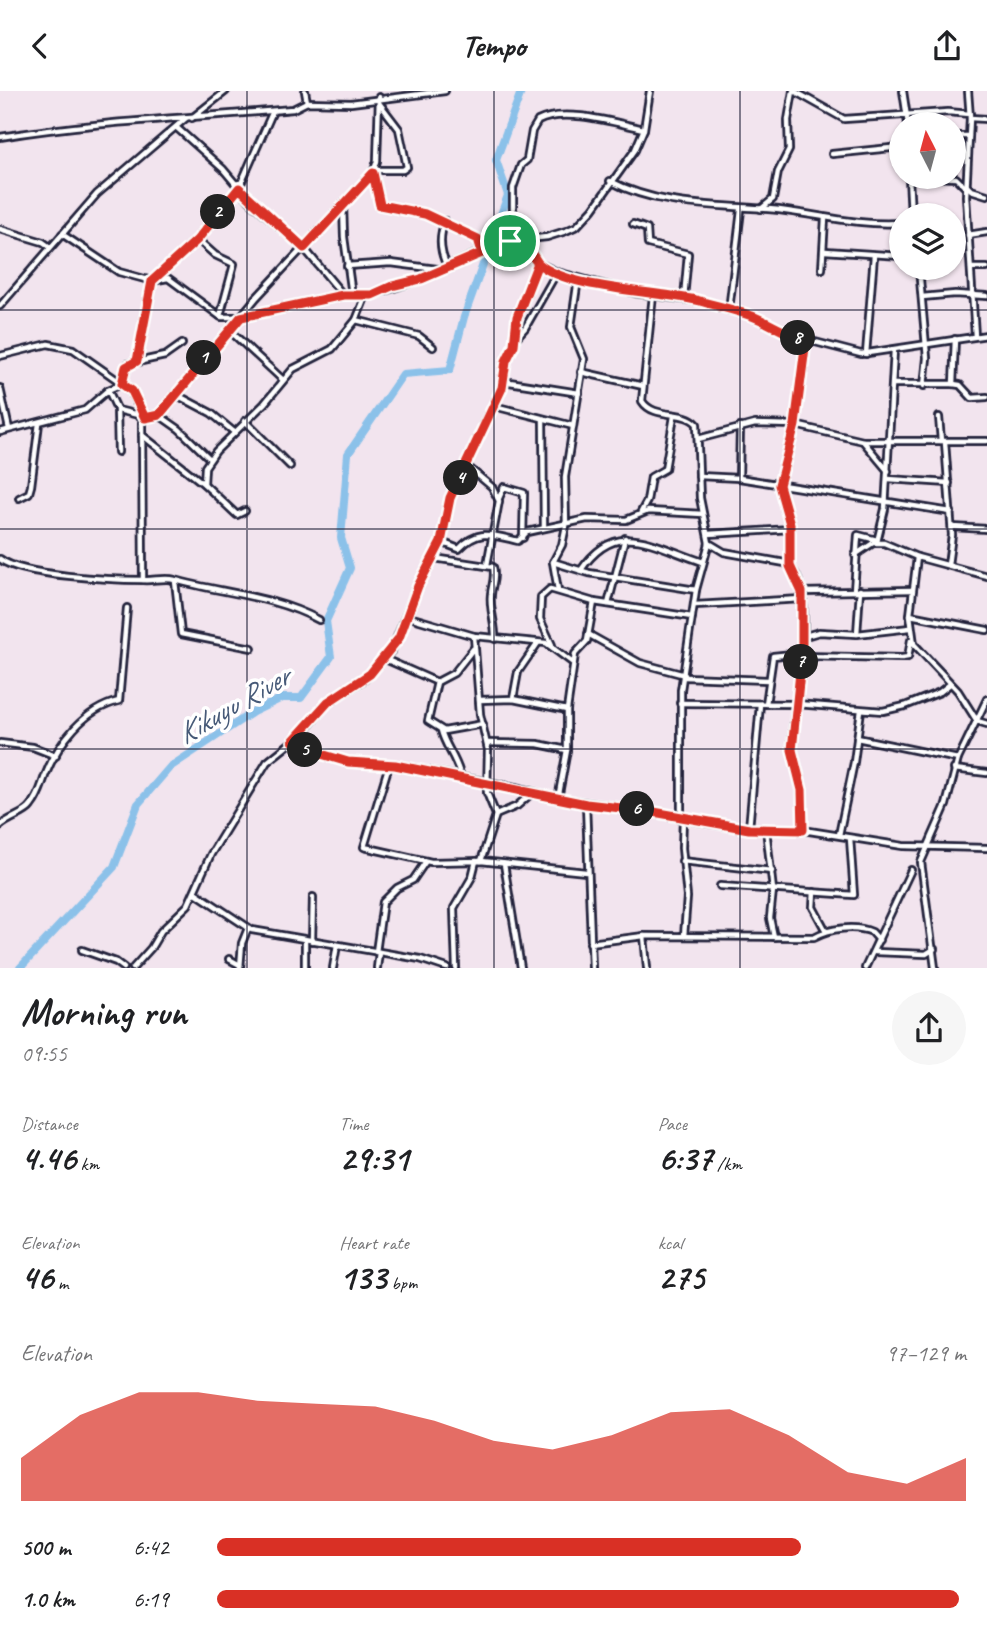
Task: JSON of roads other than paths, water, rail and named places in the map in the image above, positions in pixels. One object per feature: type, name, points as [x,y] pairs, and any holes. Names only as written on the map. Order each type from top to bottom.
[{"type":"street","points":[[0,306],[50,247],[120,172],[226,91]]},
{"type":"street","points":[[305,91],[307,101]]},
{"type":"street","points":[[0,137],[68,126],[293,109],[307,101],[351,103],[445,91]]},
{"type":"street","points":[[220,317],[241,317],[343,295],[366,295],[421,279],[439,269],[510,241],[547,237],[577,226],[602,199],[610,181],[635,150],[645,129],[650,91]]},
{"type":"street","points":[[761,209],[774,199],[778,172],[787,156],[788,120],[793,91],[844,119],[889,116]]},
{"type":"street","points":[[903,91],[906,112]]},
{"type":"street","points":[[968,91],[970,116],[966,187],[975,336]]},
{"type":"street","points":[[379,100],[374,171],[380,205],[445,221],[478,239],[482,252]]},
{"type":"street","points":[[159,415],[231,328],[374,171],[405,170],[407,167],[399,129],[379,100]]},
{"type":"street","points":[[137,361],[152,281],[198,239],[239,188],[274,110]]},
{"type":"street","points":[[966,115],[987,118]]},
{"type":"street","points":[[510,241],[503,229],[513,216],[513,188],[521,165],[527,158],[532,131],[538,121],[559,116],[589,118],[645,129]]},
{"type":"street","points":[[177,128],[304,248],[343,295]]},
{"type":"street","points":[[832,154],[889,148]]},
{"type":"street","points":[[610,181],[635,192],[692,206],[761,209],[825,218],[847,218],[870,225],[889,224]]},
{"type":"street","points":[[966,187],[987,195]]},
{"type":"street","points":[[343,203],[347,266],[352,295]]},
{"type":"street","points":[[729,310],[741,210]]},
{"type":"street","points":[[821,269],[825,251],[825,218]]},
{"type":"street","points":[[445,221],[441,236],[442,255],[447,266]]},
{"type":"street","points":[[633,224],[647,229],[648,244],[688,254],[684,298]]},
{"type":"street","points":[[0,229],[50,247]]},
{"type":"street","points":[[968,235],[987,232]]},
{"type":"street","points":[[62,234],[119,272],[152,281],[169,278],[220,317],[283,380]]},
{"type":"street","points":[[198,239],[215,255],[234,264],[220,317]]},
{"type":"street","points":[[523,240],[538,263],[578,279],[653,295],[684,298],[750,315],[787,334],[866,354],[987,335]]},
{"type":"street","points":[[825,251],[889,256]]},
{"type":"street","points":[[866,354],[874,255]]},
{"type":"street","points":[[347,266],[391,263],[439,269]]},
{"type":"street","points":[[132,968],[196,893],[211,854],[267,762],[293,741],[328,702],[365,679],[385,659],[399,638],[406,616],[441,542],[450,498],[494,406],[515,339],[517,317],[538,263]]},
{"type":"street","points":[[971,268],[987,268]]},
{"type":"street","points":[[515,339],[525,328],[557,272]]},
{"type":"street","points":[[558,590],[553,562],[562,545],[566,526],[565,477],[584,352],[571,327],[578,279]]},
{"type":"street","points":[[920,280],[927,371],[924,386]]},
{"type":"street","points":[[204,484],[205,467],[210,459],[296,366],[332,349],[356,320],[366,295]]},
{"type":"street","points":[[653,295],[643,386],[644,405],[695,420],[703,514],[709,543],[696,590],[680,703],[682,860],[687,897],[684,936]]},
{"type":"street","points":[[922,297],[987,296]]},
{"type":"street","points":[[356,320],[419,336],[433,347]]},
{"type":"street","points":[[953,384],[955,339]]},
{"type":"street","points":[[803,830],[802,790],[792,750],[802,654],[802,592],[790,566],[790,529],[779,485],[795,425],[806,340]]},
{"type":"street","points":[[122,384],[126,367],[137,361],[165,356],[183,344]]},
{"type":"street","points":[[0,356],[48,345],[64,346],[81,353],[132,391],[144,417],[141,434],[143,580]]},
{"type":"street","points":[[855,555],[877,541],[886,502],[894,350]]},
{"type":"street","points":[[581,372],[643,386]]},
{"type":"street","points":[[503,381],[579,393]]},
{"type":"street","points":[[0,432],[85,410],[108,390],[122,384]]},
{"type":"street","points":[[894,384],[953,384],[961,386],[972,398],[987,397]]},
{"type":"street","points":[[0,388],[9,429]]},
{"type":"street","points":[[108,390],[117,409],[118,452]]},
{"type":"street","points":[[175,394],[211,413],[234,432]]},
{"type":"street","points":[[494,406],[542,421],[573,426]]},
{"type":"street","points":[[117,409],[144,417],[159,415],[179,429],[210,459]]},
{"type":"street","points":[[641,513],[647,501],[651,477],[665,469],[674,416]]},
{"type":"street","points":[[939,417],[949,483],[952,527],[948,565]]},
{"type":"street","points":[[245,421],[290,466]]},
{"type":"street","points":[[542,421],[544,528]]},
{"type":"street","points":[[19,498],[29,493],[32,485],[39,423]]},
{"type":"street","points":[[698,439],[740,427],[767,423],[795,425],[863,441],[987,441]]},
{"type":"street","points":[[740,427],[740,478]]},
{"type":"street","points":[[141,434],[204,484],[237,515],[245,512]]},
{"type":"street","points":[[863,441],[888,471]]},
{"type":"street","points":[[467,466],[492,487],[499,501]]},
{"type":"street","points":[[699,476],[740,478],[951,512]]},
{"type":"street","points":[[888,479],[949,483]]},
{"type":"street","points":[[487,565],[504,487],[524,493],[523,539]]},
{"type":"street","points":[[523,539],[527,532],[566,526],[587,519],[626,520],[641,513],[703,514]]},
{"type":"street","points":[[952,527],[987,529]]},
{"type":"street","points":[[708,534],[790,529]]},
{"type":"street","points":[[857,634],[855,555],[859,534],[918,557],[987,576]]},
{"type":"street","points":[[441,542],[459,549],[470,537],[492,535],[523,539]]},
{"type":"street","points":[[581,570],[602,545],[625,538],[703,562]]},
{"type":"street","points":[[608,605],[625,538]]},
{"type":"street","points":[[709,543],[724,552],[758,557],[790,566]]},
{"type":"street","points":[[918,557],[910,615],[912,639],[917,649],[950,684],[977,721],[987,725]]},
{"type":"street","points":[[434,558],[493,567],[495,575],[491,602],[496,620],[495,639]]},
{"type":"street","points":[[0,559],[12,566],[50,573],[175,580],[272,600],[319,620]]},
{"type":"street","points":[[553,562],[581,570],[696,590]]},
{"type":"street","points":[[175,580],[181,635],[252,648]]},
{"type":"street","points":[[573,664],[552,645],[539,612],[544,592],[558,590],[608,605],[692,618]]},
{"type":"street","points":[[802,592],[912,590]]},
{"type":"street","points":[[695,605],[802,599]]},
{"type":"street","points":[[558,799],[567,750],[567,710],[575,652],[584,645],[594,602]]},
{"type":"street","points":[[0,826],[10,817],[31,807],[56,756],[90,712],[102,704],[119,701],[127,608]]},
{"type":"street","points":[[910,615],[987,630]]},
{"type":"street","points":[[406,616],[474,636],[552,645]]},
{"type":"street","points":[[802,637],[819,632],[857,634],[910,628]]},
{"type":"street","points":[[588,634],[640,663],[685,676],[768,680]]},
{"type":"street","points":[[456,968],[454,908],[472,877],[496,815],[486,782],[487,743],[479,700],[474,636]]},
{"type":"street","points":[[749,829],[763,704],[775,654],[902,658],[908,657],[912,639]]},
{"type":"street","points":[[513,699],[518,672],[538,643]]},
{"type":"street","points":[[385,659],[437,682],[454,674],[474,648]]},
{"type":"street","points":[[437,682],[428,721],[441,730],[444,741],[458,761],[461,778]]},
{"type":"street","points":[[680,703],[797,704],[861,711],[905,706],[940,692],[950,684]]},
{"type":"street","points":[[479,700],[513,699],[567,710]]},
{"type":"street","points":[[935,968],[921,869],[925,847],[946,805],[958,759],[987,699]]},
{"type":"street","points":[[839,835],[861,711]]},
{"type":"street","points":[[441,730],[483,724]]},
{"type":"street","points":[[857,738],[958,759]]},
{"type":"street","points":[[293,741],[301,748],[325,757],[486,782],[586,804],[749,829],[803,830],[925,847],[987,848]]},
{"type":"street","points":[[0,743],[33,747],[56,756]]},
{"type":"street","points":[[487,743],[538,744],[567,750]]},
{"type":"street","points":[[389,765],[364,847],[426,861],[479,861],[586,872]]},
{"type":"street","points":[[954,769],[987,773]]},
{"type":"street","points":[[496,815],[508,812],[533,792]]},
{"type":"street","points":[[586,804],[586,872],[592,968]]},
{"type":"street","points":[[766,829],[772,871],[770,918],[774,937]]},
{"type":"street","points":[[720,886],[854,895],[850,838]]},
{"type":"street","points":[[682,860],[772,871]]},
{"type":"street","points":[[377,968],[383,902],[397,888],[413,880],[426,861]]},
{"type":"street","points":[[504,864],[521,968]]},
{"type":"street","points":[[865,968],[875,952],[911,870]]},
{"type":"street","points":[[814,892],[813,907],[826,931]]},
{"type":"street","points":[[196,893],[248,928],[420,959],[447,968]]},
{"type":"street","points":[[312,941],[313,897]]},
{"type":"street","points":[[240,967],[242,943],[248,928]]},
{"type":"street","points":[[590,943],[644,936],[814,937],[826,931],[866,929],[879,940]]},
{"type":"street","points":[[644,936],[647,968]]},
{"type":"street","points":[[305,940],[305,968]]},
{"type":"street","points":[[333,968],[337,945]]},
{"type":"street","points":[[875,952],[926,954],[934,949]]},
{"type":"street","points":[[82,950],[116,962],[124,968]]},
{"type":"street","points":[[229,959],[240,967]]},
{"type":"waterway","name":"Kikuyu River","points":[[20,968],[114,867],[138,804],[170,767],[253,712],[282,698],[301,698],[331,657],[326,621],[350,568],[341,538],[348,454],[403,374],[450,370],[464,317],[508,195],[496,160],[521,92]]}]
